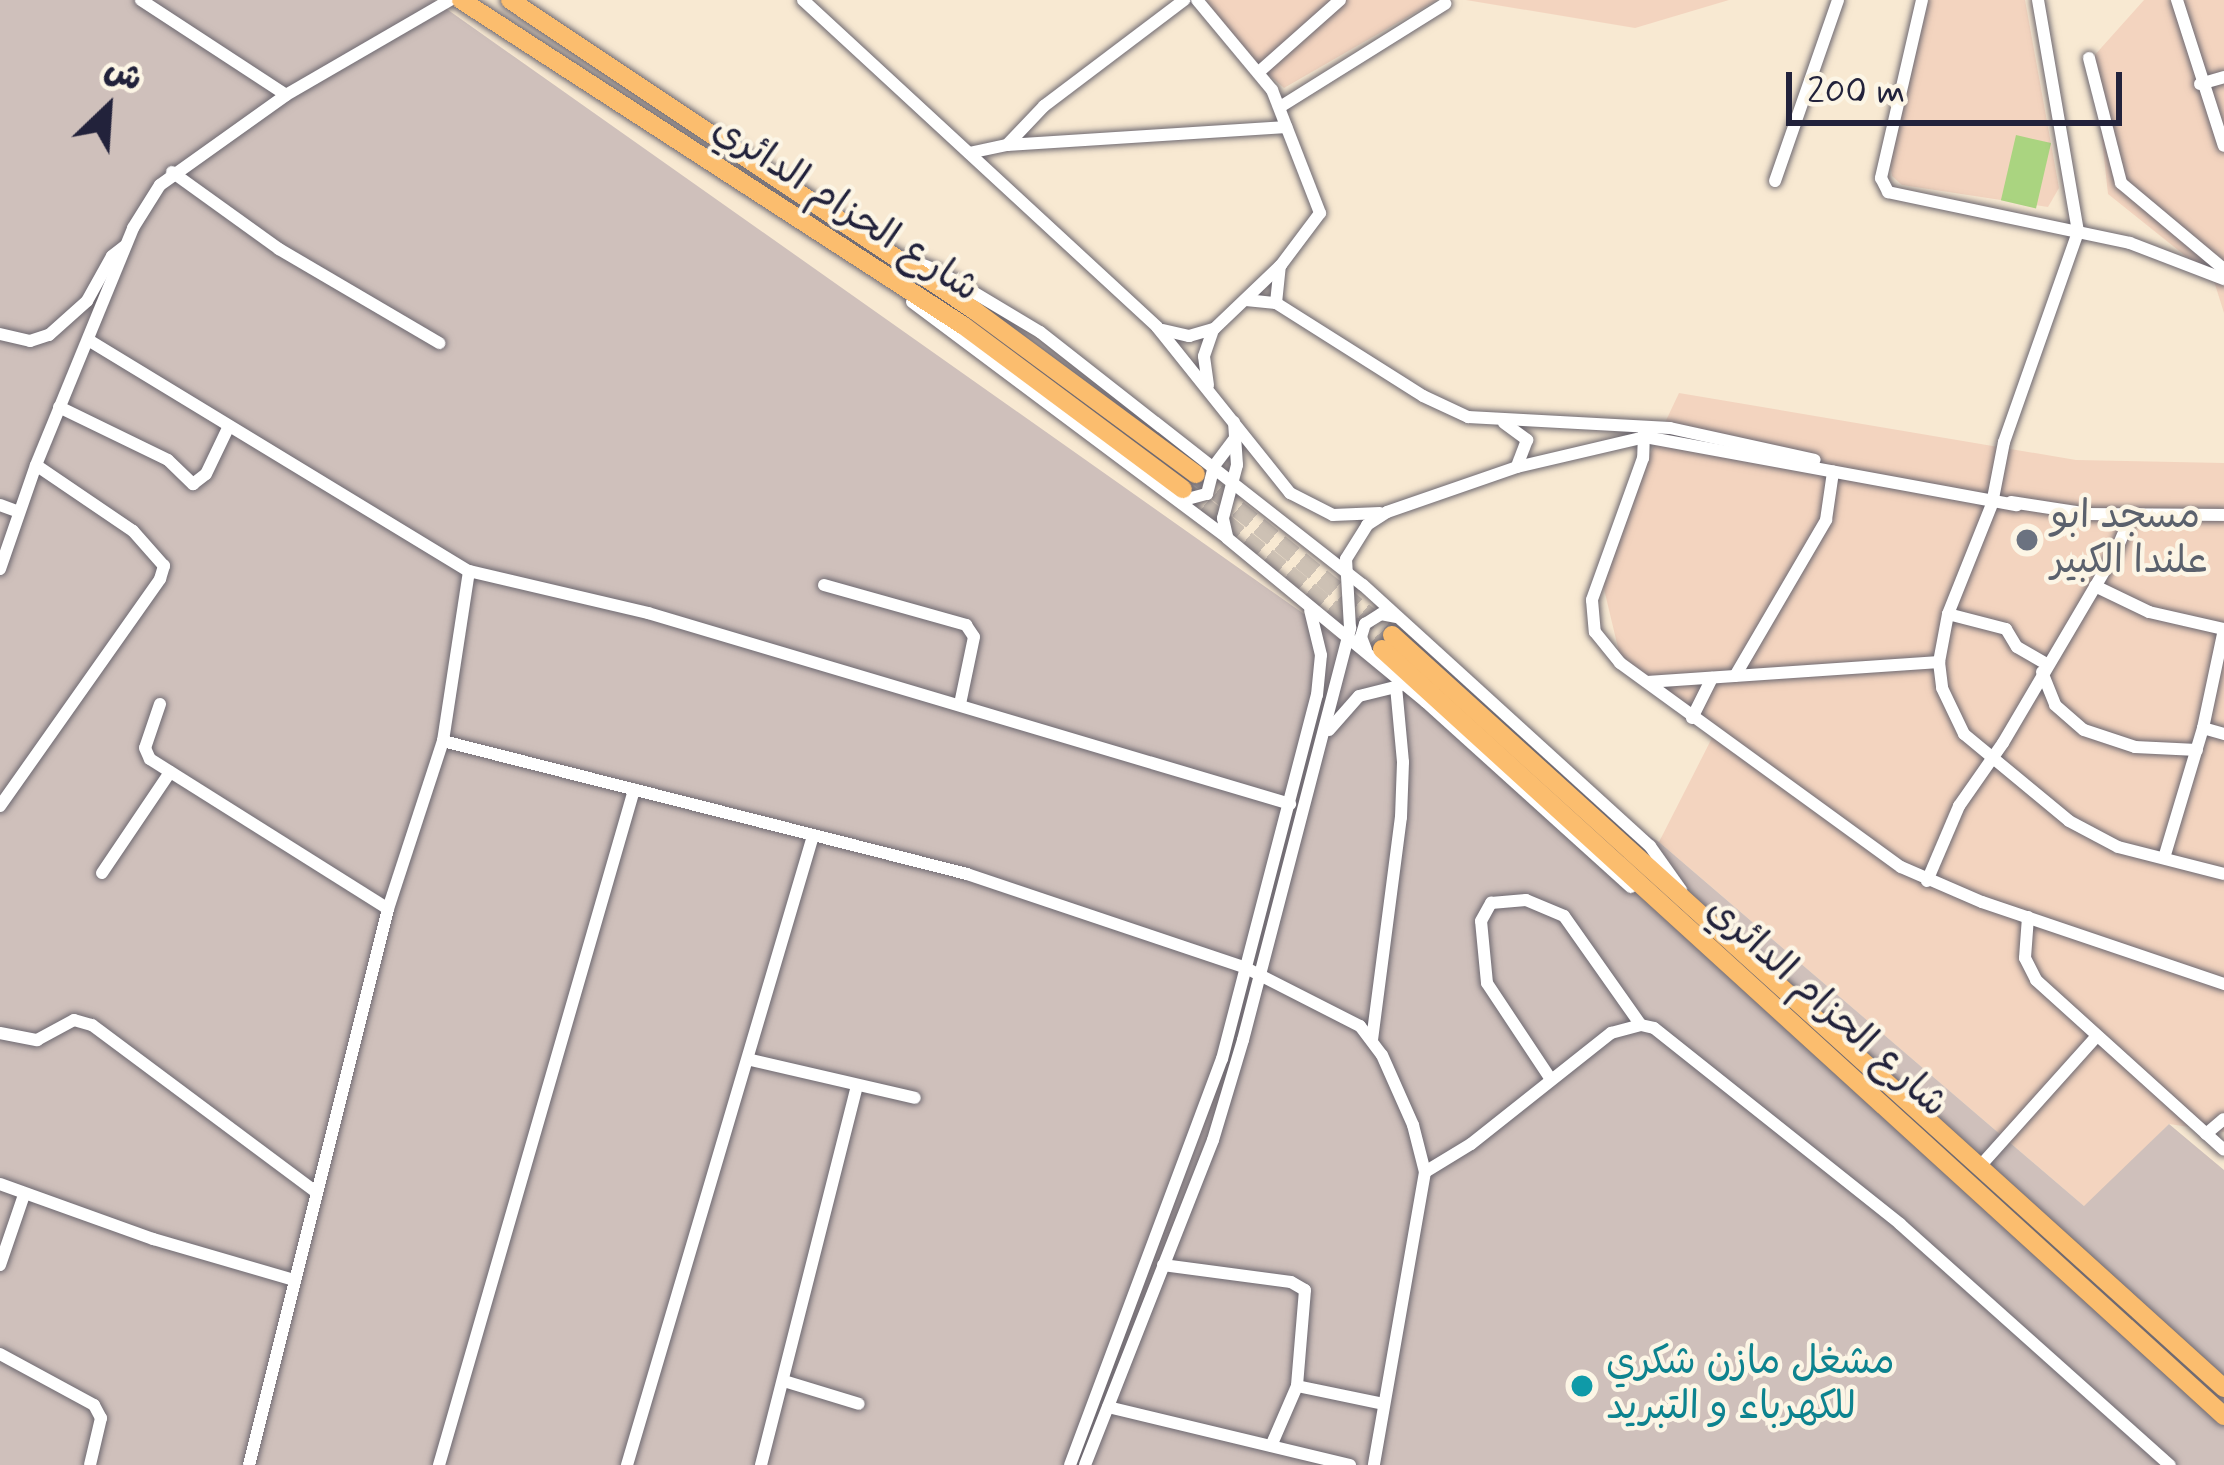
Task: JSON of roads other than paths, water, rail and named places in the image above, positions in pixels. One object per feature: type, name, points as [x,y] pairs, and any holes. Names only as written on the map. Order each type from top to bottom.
[{"type":"highway","name":"شارع الحزام الدائري","points":[[461,0],[1193,483]]},
{"type":"highway","name":"شارع الحزام الدائري","points":[[510,0],[1055,367],[1193,483]]},
{"type":"highway","name":"شارع الحزام الدائري","points":[[1386,639],[1682,891],[2224,1388]]},
{"type":"highway","name":"شارع الحزام الدائري","points":[[1386,639],[1669,909],[2224,1415]]},
{"type":"street","points":[[141,0],[286,95]]},
{"type":"street","points":[[0,569],[59,407],[146,203],[172,172],[286,95],[450,0]]},
{"type":"street","points":[[802,0],[1157,326],[1305,505],[1334,515],[1387,512],[1516,466],[1644,431],[1993,500]]},
{"type":"street","points":[[1007,145],[1044,106],[1184,0]]},
{"type":"street","points":[[1197,0],[1260,71],[1321,206],[1313,228],[1281,265],[1214,329],[1204,356],[1210,392]]},
{"type":"street","points":[[1260,71],[1340,0]]},
{"type":"street","points":[[1774,181],[1838,0]]},
{"type":"street","points":[[1922,0],[1882,186],[1899,195],[2162,253],[2224,279]]},
{"type":"street","points":[[2038,0],[2078,232],[2004,442],[1993,500],[1948,614],[1940,662],[1948,707],[1964,734],[1993,760],[2094,836],[2224,874]]},
{"type":"street","points":[[2177,0],[2200,84],[2224,146]]},
{"type":"street","points":[[1280,107],[1445,4]]},
{"type":"street","points":[[2089,58],[2121,183],[2224,269]]},
{"type":"street","points":[[2200,84],[2224,76]]},
{"type":"street","points":[[969,153],[1007,145],[1286,127]]},
{"type":"street","points":[[172,172],[279,249],[439,343]]},
{"type":"street","points":[[0,334],[30,341],[49,334],[77,313],[112,256],[126,245]]},
{"type":"street","points":[[1276,303],[1281,265]]},
{"type":"street","points":[[1246,300],[1276,303],[1448,410],[1502,422],[1644,431],[2017,505],[2131,516],[2224,515]]},
{"type":"street","points":[[1157,326],[1179,336],[1214,329]]},
{"type":"street","points":[[89,341],[469,572],[572,592],[1290,804]]},
{"type":"street","points":[[59,407],[168,460],[193,484],[206,474],[229,426]]},
{"type":"street","points":[[1227,538],[1223,518],[1234,482],[1234,421]]},
{"type":"street","points":[[1502,422],[1528,440],[1516,466]]},
{"type":"street","points":[[1644,431],[1640,466],[1596,585],[1592,616],[1604,648],[1871,849],[1928,881],[2224,984]]},
{"type":"street","points":[[1193,483],[1234,439]]},
{"type":"street","points":[[0,806],[160,579],[164,566],[133,531],[36,465]]},
{"type":"street","points":[[1735,676],[1826,520],[1833,472]]},
{"type":"street","points":[[1193,483],[1234,482],[1363,585]]},
{"type":"street","points":[[1193,483],[1227,538],[1347,639],[1386,639]]},
{"type":"street","points":[[0,505],[19,512]]},
{"type":"street","points":[[1070,1465],[1196,1136],[1290,804],[1321,741],[1352,608],[1344,569],[1354,543],[1387,512]]},
{"type":"street","points":[[1928,881],[1959,806],[1993,760],[2131,516]]},
{"type":"street","points":[[1354,543],[1363,585],[1401,686],[1401,817],[1372,1040]]},
{"type":"street","points":[[249,1465],[388,909],[443,741],[469,572]]},
{"type":"street","points":[[824,585],[935,612],[971,630],[960,704]]},
{"type":"street","points":[[2095,586],[2149,612],[2224,629],[2203,728],[2164,858]]},
{"type":"street","points":[[1085,1465],[1213,1140],[1262,975],[1304,780],[1321,673],[1319,638],[1310,609]]},
{"type":"street","points":[[1948,614],[2006,628],[2017,647],[2044,669],[2055,705],[2084,730],[2134,747],[2197,750]]},
{"type":"street","points":[[1646,682],[1940,662]]},
{"type":"street","points":[[1692,718],[1712,678]]},
{"type":"street","points":[[1321,741],[1349,702],[1401,686]]},
{"type":"street","points":[[1401,686],[1612,872],[1669,909]]},
{"type":"street","points":[[160,704],[145,748],[170,772],[388,909]]},
{"type":"street","points":[[2203,728],[2224,734]]},
{"type":"street","points":[[443,741],[967,874],[1246,968],[1340,1013],[1372,1040],[1413,1125],[1425,1172],[1374,1465]]},
{"type":"street","points":[[102,873],[170,772]]},
{"type":"street","points":[[440,1465],[634,790]]},
{"type":"street","points":[[627,1465],[751,1060],[813,836]]},
{"type":"street","points":[[1550,1078],[1487,983],[1481,921],[1491,903],[1526,900],[1564,916],[1641,1024],[1666,1034],[1849,1180],[2170,1465]]},
{"type":"street","points":[[2028,917],[2027,967],[2095,1038],[2224,1150]]},
{"type":"street","points":[[0,1033],[37,1040],[74,1020],[92,1025],[315,1191]]},
{"type":"street","points":[[1425,1172],[1471,1144],[1611,1033],[1641,1024]]},
{"type":"street","points":[[1982,1165],[2095,1038]]},
{"type":"street","points":[[751,1060],[915,1098]]},
{"type":"street","points":[[761,1465],[857,1087]]},
{"type":"street","points":[[2206,1133],[2224,1119]]},
{"type":"street","points":[[0,1184],[294,1280]]},
{"type":"street","points":[[0,1265],[24,1195]]},
{"type":"street","points":[[1163,1264],[1291,1282],[1305,1290],[1297,1387],[1271,1446]]},
{"type":"street","points":[[0,1354],[94,1405],[101,1418],[90,1465]]},
{"type":"street","points":[[784,1381],[859,1405]]},
{"type":"street","points":[[1297,1387],[1383,1404]]},
{"type":"street","points":[[1108,1407],[1350,1465]]},
{"type":"tunnel","points":[[1196,475],[1392,635]]},
{"type":"tunnel","points":[[1183,489],[1382,649]]},
{"type":"place","name":"مسجد ابو علندا الكبير","points":[[2027,540]]},
{"type":"place","name":"مشغل مازن شكري للكهرباء و التبريد","points":[[1582,1386]]}]
